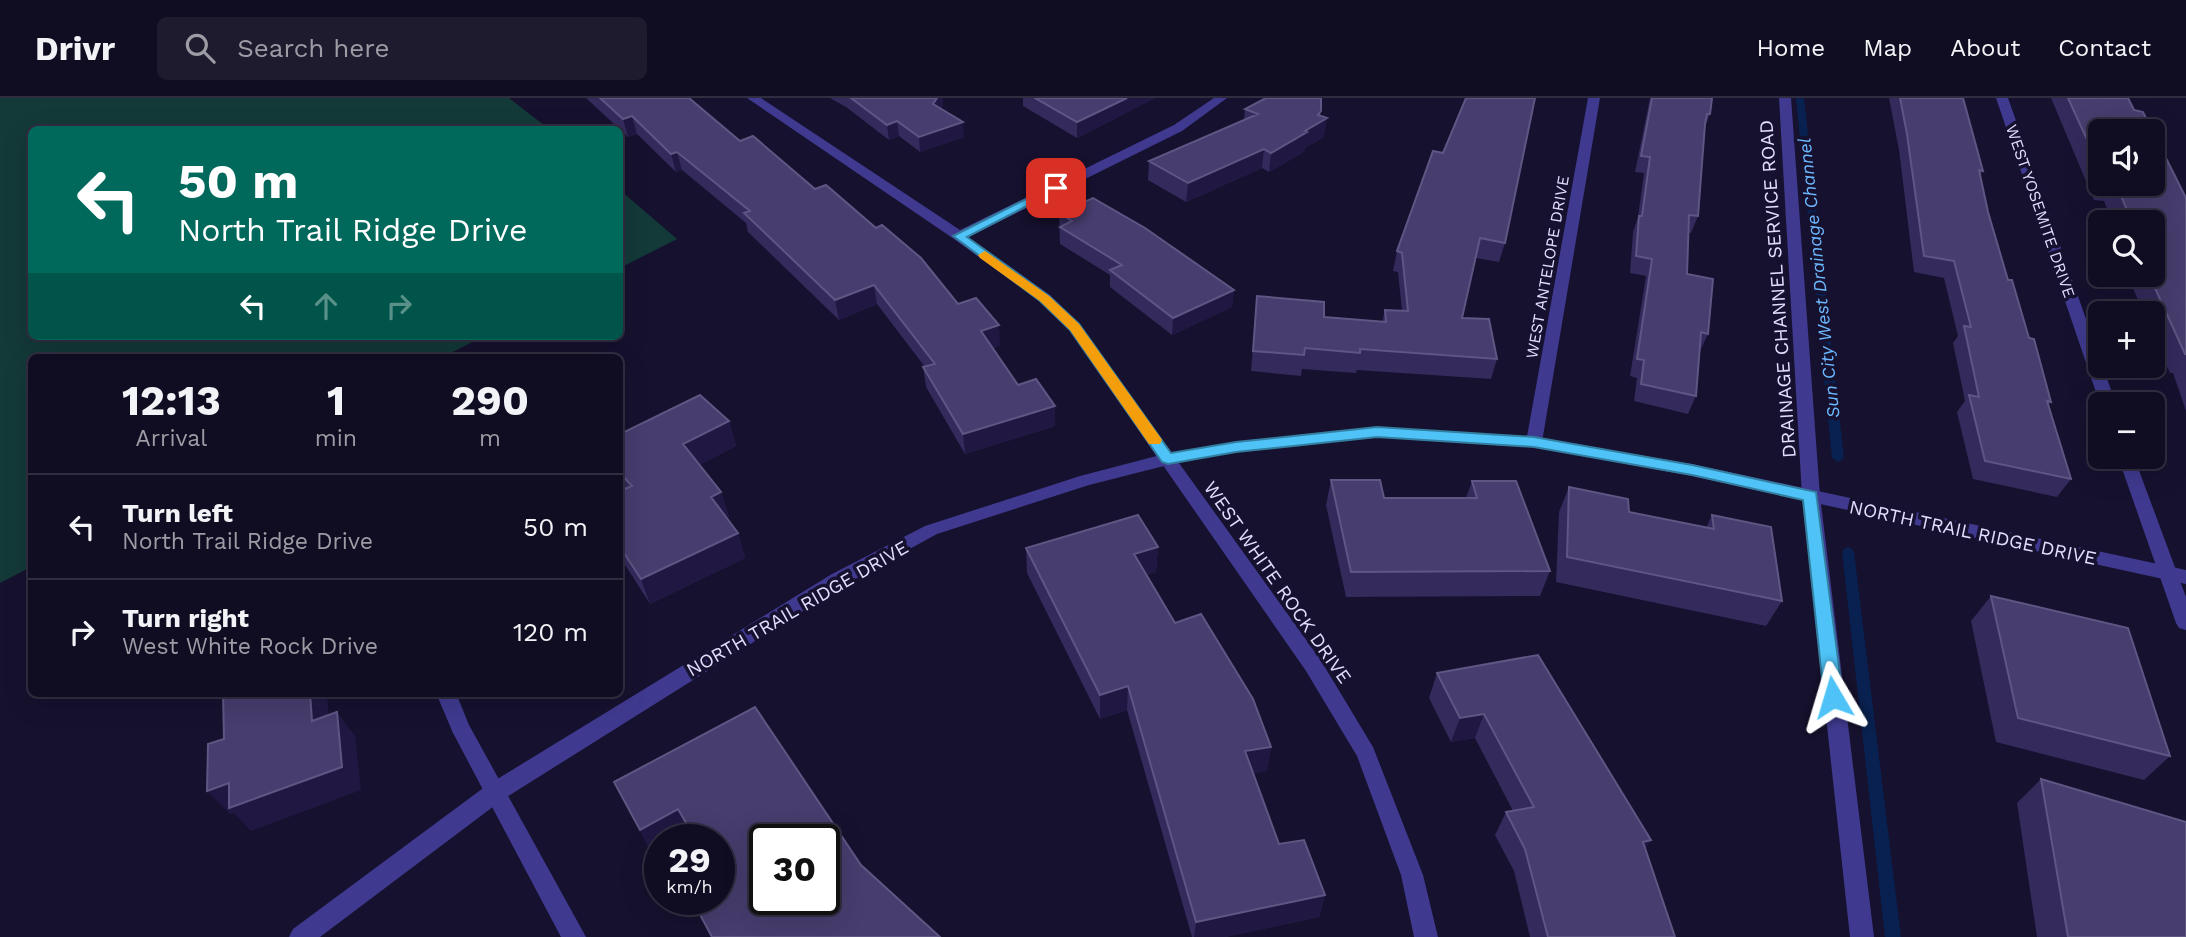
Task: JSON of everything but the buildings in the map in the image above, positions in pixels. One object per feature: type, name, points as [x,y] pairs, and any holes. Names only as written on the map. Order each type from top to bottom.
[{"type":"street","name":"WEST WHITE ROCK DRIVE","points":[[753,98],[959,236],[1045,298],[1074,327],[1312,665],[1366,753],[1412,875],[1426,937]]},
{"type":"street","points":[[959,236],[1178,128],[1221,98]]},
{"type":"street","name":"WEST ANTELOPE DRIVE","points":[[1534,442],[1594,98]]},
{"type":"street","name":"DRAINAGE CHANNEL SERVICE ROAD","points":[[1785,98],[1817,498],[1862,937]]},
{"type":"street","name":"WEST YOSEMITE DRIVE","points":[[2002,98],[2104,392]]},
{"type":"street","name":"NORTH TRAIL RIDGE DRIVE","points":[[301,937],[494,793],[799,603],[931,530],[1009,502],[1168,459],[1236,447],[1377,432],[1534,442],[1692,470],[2186,578]]},
{"type":"street","points":[[2130,469],[2186,623]]},
{"type":"street","points":[[448,697],[494,793],[574,937]]},
{"type":"green space","points":[[0,98],[509,98],[545,126],[28,126],[28,340],[476,340],[449,354],[28,354],[28,569],[0,583]]},
{"type":"green space","points":[[623,193],[677,239],[623,266]]},
{"type":"waterway","name":"Sun City West Drainage Channel","points":[[1800,98],[1838,458]]},
{"type":"waterway","name":"Sun City West Drainage Channel","points":[[1848,552],[1893,937]]},
{"type":"slow traffic","points":[[985,255],[1045,298],[1074,327],[1154,440]]},
{"type":"route","points":[[1056,188],[959,236],[1045,298],[1074,327],[1168,459],[1236,447],[1377,432],[1534,442],[1692,470],[1811,496],[1833,697]]}]
